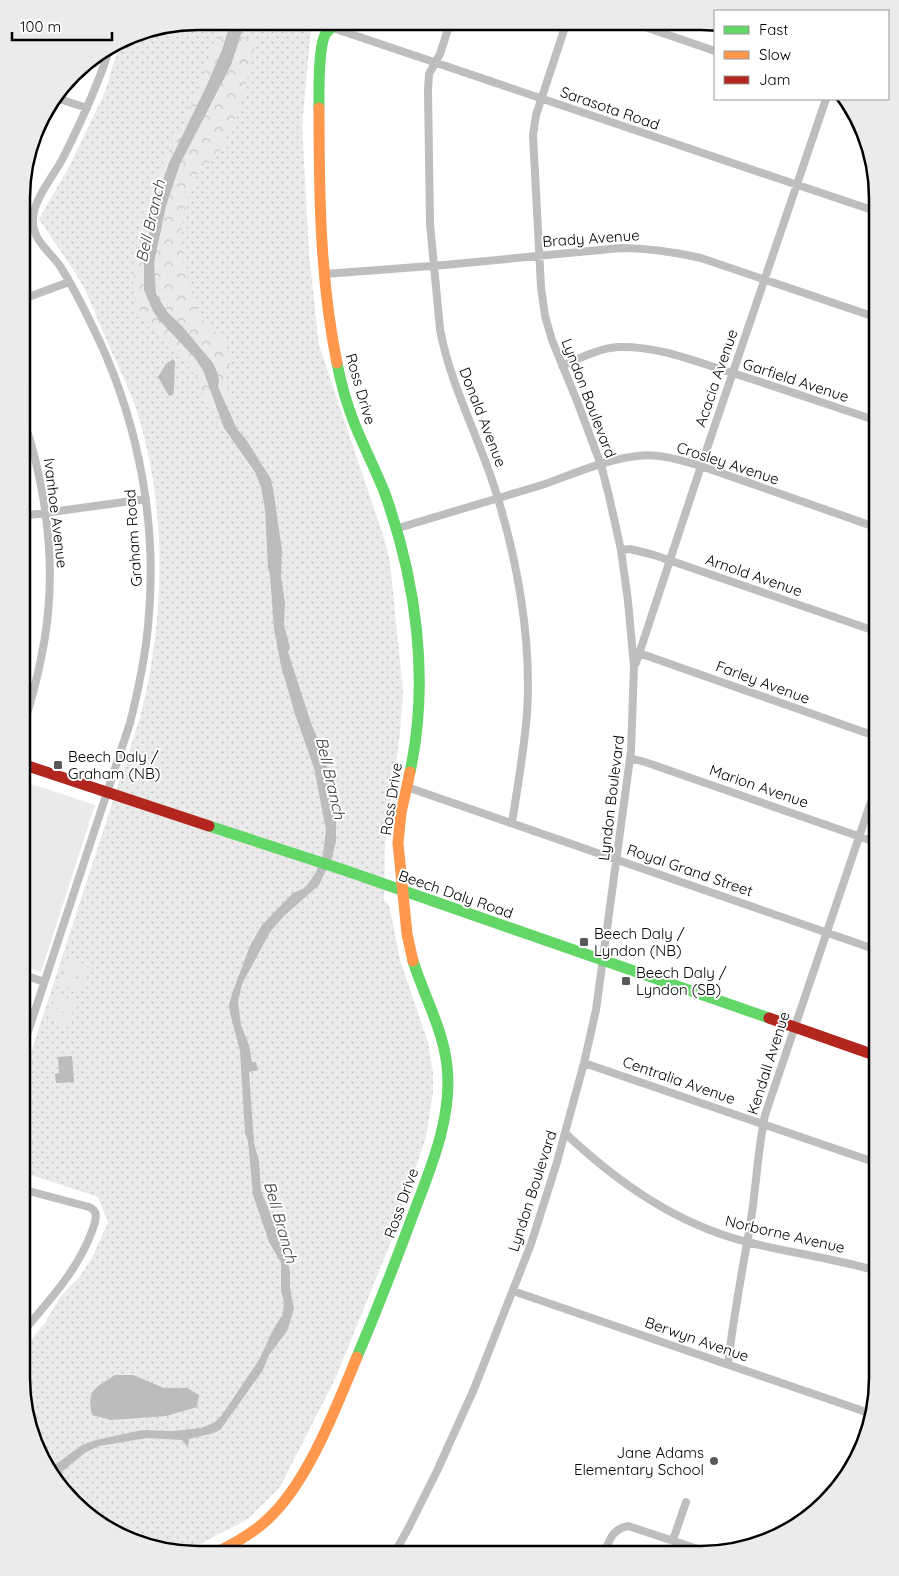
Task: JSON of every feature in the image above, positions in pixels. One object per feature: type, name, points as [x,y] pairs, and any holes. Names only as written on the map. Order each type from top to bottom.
[{"type":"street","name":"Ross Drive","points":[[229,1546],[248,1536],[265,1523],[282,1506],[304,1472],[347,1382],[381,1302],[428,1173],[438,1141],[447,1094],[447,1068],[440,1035],[410,951],[404,891],[399,875],[400,822],[419,718],[420,678],[417,636],[412,603],[395,529],[384,492],[358,434],[345,398],[334,344],[326,274],[321,211],[318,116],[319,69],[322,46],[326,33],[329,30]]},
{"type":"street","name":"Sarasota Road","points":[[349,30],[619,126],[869,209]]},
{"type":"street","name":"Donald Avenue","points":[[448,30],[440,54],[429,74],[429,199],[434,265],[440,329],[446,359],[480,446],[497,498],[510,542],[520,598],[527,670],[527,712],[523,754],[512,822]]},
{"type":"street","name":"Lyndon Boulevard","points":[[398,1546],[459,1424],[514,1291],[542,1209],[565,1132],[596,1010],[618,859],[630,758],[634,667],[631,620],[620,550],[601,465],[552,340],[545,316],[533,144],[534,123],[564,30]]},
{"type":"street","points":[[654,30],[714,51]]},
{"type":"street","name":"Graham Road","points":[[30,1025],[130,722],[147,640],[151,574],[149,534],[146,499],[135,442],[110,365],[59,264],[38,239],[34,230],[33,217],[37,204],[63,158],[87,108],[106,57]]},
{"type":"street","points":[[62,100],[87,108]]},
{"type":"street","name":"Acacia Avenue","points":[[634,667],[700,466],[826,100]]},
{"type":"street","name":"Brady Avenue","points":[[326,274],[621,248],[660,250],[701,258],[869,315]]},
{"type":"street","points":[[30,296],[69,282]]},
{"type":"street","name":"Garfield Avenue","points":[[562,366],[602,350],[635,347],[668,353],[869,418]]},
{"type":"street","name":"Ivanhoe Avenue","points":[[30,440],[35,454],[46,513],[51,572],[48,618],[41,664],[30,702]]},
{"type":"street","name":"Crosley Avenue","points":[[395,529],[601,465],[648,455],[673,458],[700,466],[869,525]]},
{"type":"street","points":[[30,515],[146,499]]},
{"type":"street","name":"Arnold Avenue","points":[[620,550],[630,549],[670,560],[869,629]]},
{"type":"street","name":"Farley Avenue","points":[[639,652],[869,734]]},
{"type":"street","name":"Marion Avenue","points":[[630,758],[869,840]]},
{"type":"street","name":"Beech Daly Road","points":[[30,767],[344,870],[603,962],[869,1053]]},
{"type":"street","name":"Royal Grand Street","points":[[407,787],[869,947]]},
{"type":"street","name":"Kendall Avenue","points":[[728,1364],[734,1310],[747,1242],[763,1124],[775,1083],[869,807]]},
{"type":"street","points":[[30,977],[44,982]]},
{"type":"street","name":"Centralia Avenue","points":[[584,1063],[869,1160]]},
{"type":"street","name":"Norborne Avenue","points":[[565,1132],[605,1168],[650,1200],[696,1224],[747,1242],[832,1259],[869,1269]]},
{"type":"street","points":[[30,1191],[93,1208],[96,1213],[96,1220],[81,1256],[58,1290],[30,1323]]},
{"type":"street","name":"Berwyn Avenue","points":[[514,1291],[866,1412]]},
{"type":"street","points":[[673,1540],[686,1502]]},
{"type":"street","points":[[608,1546],[613,1534],[624,1527],[632,1527],[690,1546]]},
{"type":"green space","points":[[187,30],[311,30],[302,125],[309,253],[319,345],[385,541],[390,562],[403,691],[400,734],[385,844],[384,900],[389,905],[400,960],[428,1042],[433,1073],[433,1092],[426,1137],[390,1244],[336,1377],[280,1487],[248,1519],[196,1546],[176,1545],[144,1537],[124,1529],[105,1518],[87,1504],[58,1471],[47,1452],[33,1411],[30,1389],[30,1341],[45,1323],[60,1297],[80,1276],[93,1256],[108,1222],[98,1197],[30,1175],[30,1055],[139,721],[148,683],[158,607],[160,568],[154,491],[148,453],[135,405],[83,286],[39,219],[70,165],[105,92],[117,50],[144,39],[165,33]]},
{"type":"green space","points":[[222,30],[256,43],[242,100],[232,126],[217,156],[198,173],[187,200],[182,227],[182,259],[198,315],[222,338],[233,361],[223,371],[231,401],[208,409],[197,377],[165,335],[150,328],[136,307],[133,285],[143,219],[153,187],[174,139],[184,123],[201,82],[211,51]]},
{"type":"green space","points":[[30,784],[95,805],[41,972],[30,969]]},
{"type":"green space","points":[[67,960],[89,968],[86,978],[63,971]]},
{"type":"green space","points":[[62,974],[85,982],[82,992],[59,985]]},
{"type":"green space","points":[[56,995],[78,1002],[75,1013],[52,1006]]},
{"type":"green space","points":[[51,1009],[74,1016],[70,1027],[48,1019]]},
{"type":"shaded area","name":"Bell Branch","points":[[228,30],[242,30],[231,65],[180,164],[166,206],[154,263],[156,294],[168,313],[182,326],[213,363],[219,380],[218,387],[237,429],[245,438],[271,479],[282,550],[281,577],[285,603],[284,625],[290,648],[288,652],[311,723],[326,760],[332,809],[336,819],[336,841],[332,858],[319,885],[285,915],[270,932],[242,984],[238,1002],[241,1025],[249,1045],[252,1062],[256,1062],[258,1070],[249,1072],[254,1143],[259,1161],[261,1191],[287,1259],[294,1309],[287,1331],[269,1355],[263,1370],[221,1429],[214,1433],[189,1439],[188,1447],[182,1440],[147,1438],[99,1446],[86,1452],[60,1473],[55,1465],[82,1445],[96,1440],[142,1430],[173,1431],[201,1428],[214,1423],[222,1415],[259,1360],[274,1328],[283,1314],[281,1263],[269,1242],[253,1195],[248,1141],[245,1133],[240,1051],[229,1005],[250,946],[262,925],[293,893],[303,889],[316,872],[323,855],[326,830],[314,768],[281,666],[274,629],[265,509],[261,487],[255,472],[224,428],[203,370],[194,357],[160,321],[153,311],[144,290],[144,262],[155,203],[169,163],[222,50]]},
{"type":"shaded area","points":[[173,359],[175,362],[174,389],[173,395],[169,396],[158,377],[166,364]]},
{"type":"shaded area","points":[[72,1056],[74,1082],[56,1083],[55,1074],[59,1073],[58,1057]]},
{"type":"shaded area","points":[[115,1375],[133,1375],[164,1388],[187,1388],[199,1395],[197,1407],[166,1416],[111,1420],[92,1415],[90,1400],[94,1390]]},
{"type":"traffic: fast","points":[[319,108],[323,39],[329,30]]},
{"type":"traffic: fast","points":[[337,363],[344,394],[352,417],[384,491],[395,525],[412,594],[417,630],[419,701],[416,737],[410,772]]},
{"type":"traffic: fast","points":[[209,826],[344,870],[769,1018]]},
{"type":"traffic: fast","points":[[357,1357],[432,1164],[443,1125],[446,1106],[448,1086],[445,1052],[413,961]]},
{"type":"traffic: slow","points":[[319,108],[319,172],[324,268],[331,332],[337,363]]},
{"type":"traffic: slow","points":[[410,772],[401,813],[398,843],[407,934],[413,961]]},
{"type":"traffic: slow","points":[[228,1546],[259,1527],[286,1499],[321,1440],[357,1357]]},
{"type":"traffic: jam","points":[[30,767],[209,826]]},
{"type":"traffic: jam","points":[[769,1018],[869,1053]]},
{"type":"place","name":"Beech Daly / Graham (NB)","points":[[58,765]]},
{"type":"place","name":"Beech Daly / Lyndon (NB)","points":[[584,942]]},
{"type":"place","name":"Beech Daly / Lyndon (SB)","points":[[626,981]]},
{"type":"place","name":"Jane Adams Elementary School","points":[[714,1461]]}]
